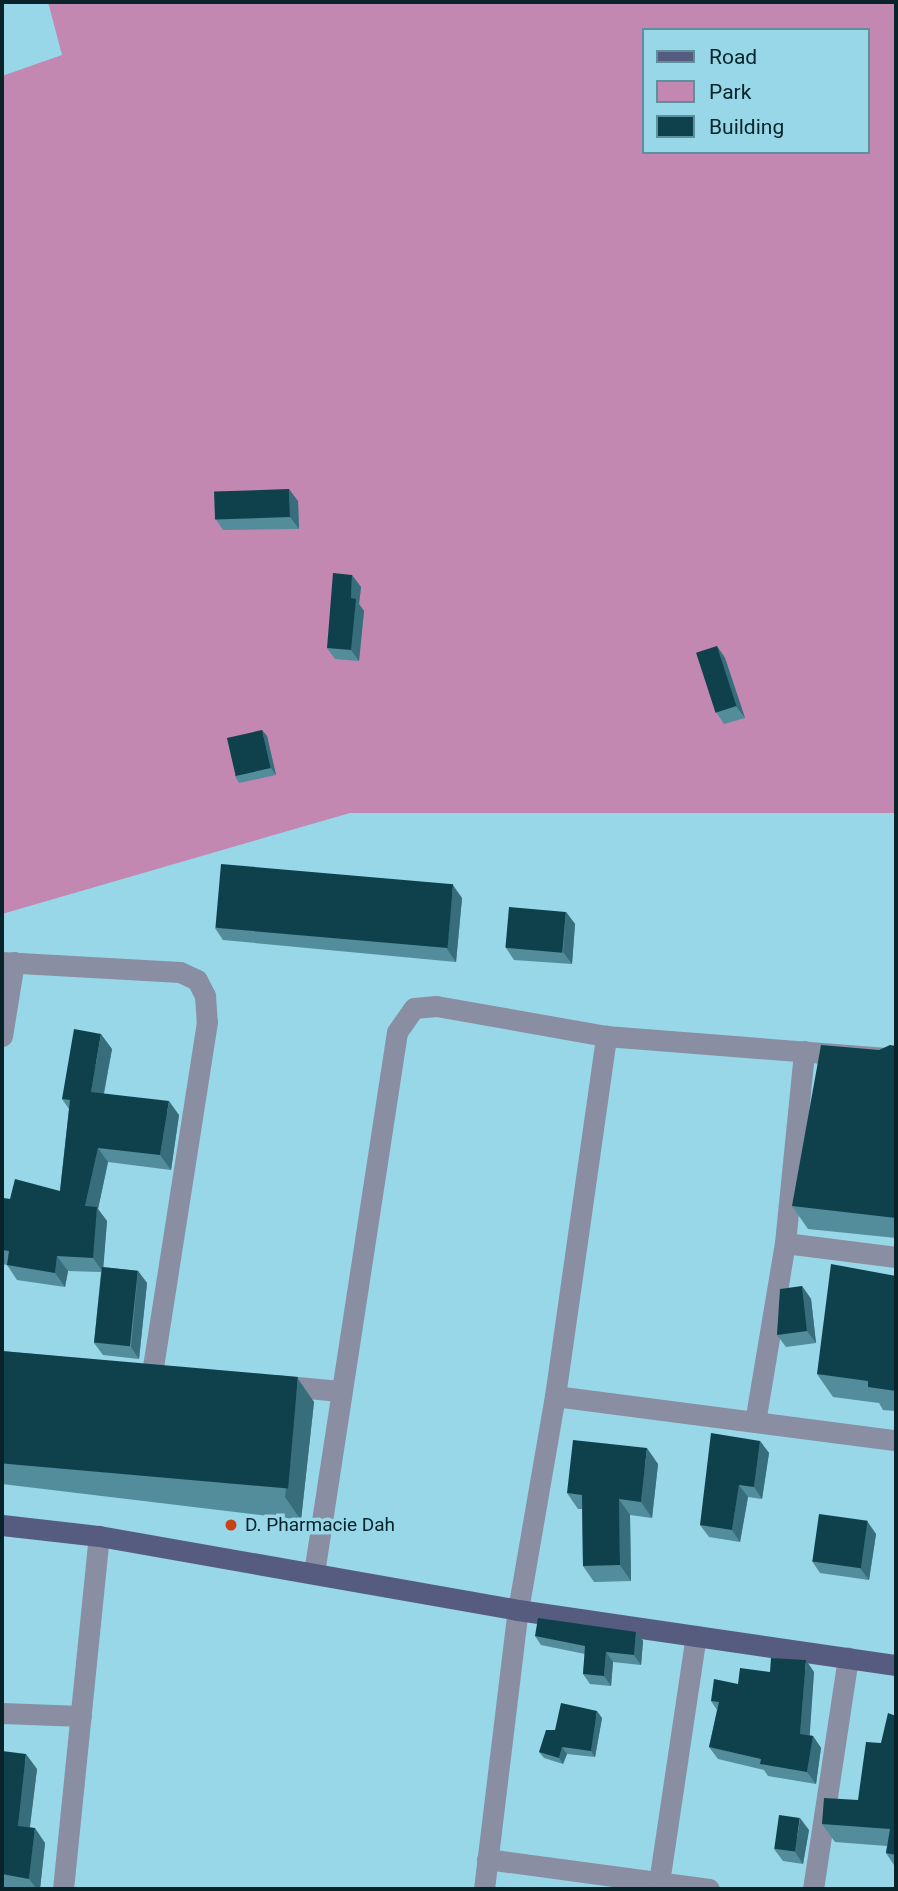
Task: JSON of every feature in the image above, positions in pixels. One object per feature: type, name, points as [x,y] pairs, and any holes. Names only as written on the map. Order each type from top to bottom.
[{"type":"main road","points":[[2,1525],[99,1536],[518,1610],[896,1665]]},
{"type":"street","points":[[2,1036],[8,962],[180,972],[197,980],[205,996],[207,1022],[152,1373]]},
{"type":"street","points":[[314,1573],[397,1032],[404,1018],[414,1008],[436,1006],[606,1036],[896,1059]]},
{"type":"street","points":[[484,1889],[518,1610],[555,1396],[606,1036]]},
{"type":"street","points":[[755,1422],[785,1243],[804,1051]]},
{"type":"street","points":[[785,1243],[896,1257]]},
{"type":"street","points":[[125,1370],[179,1376]]},
{"type":"street","points":[[260,1383],[340,1391]]},
{"type":"street","points":[[555,1396],[896,1440]]},
{"type":"street","points":[[63,1889],[99,1536]]},
{"type":"street","points":[[658,1886],[696,1636]]},
{"type":"street","points":[[813,1889],[848,1658]]},
{"type":"street","points":[[2,1713],[81,1716]]},
{"type":"street","points":[[487,1859],[658,1886],[709,1889]]},
{"type":"green space","points":[[48,2],[896,2],[896,813],[350,813],[2,914],[2,76],[62,55]]},
{"type":"building","points":[[289,489],[290,517],[215,520],[214,492]]},
{"type":"building","points":[[333,573],[352,575],[351,598],[356,599],[351,650],[327,648]]},
{"type":"building","points":[[717,646],[736,706],[716,713],[696,653]]},
{"type":"building","points":[[262,730],[271,768],[236,776],[227,738]]},
{"type":"building","points":[[221,864],[453,884],[448,948],[215,928]]},
{"type":"building","points":[[509,907],[566,912],[562,953],[505,948]]},
{"type":"building","points":[[74,1029],[101,1034],[91,1092],[169,1101],[160,1155],[98,1148],[85,1206],[97,1207],[93,1258],[57,1256],[55,1273],[7,1265],[9,1251],[2,1250],[2,1198],[10,1199],[15,1179],[60,1191],[70,1100],[62,1099]]},
{"type":"building","points":[[821,1045],[879,1050],[890,1045],[896,1046],[896,1218],[792,1206]]},
{"type":"building","points":[[831,1264],[896,1276],[896,1391],[868,1387],[868,1381],[817,1374]]},
{"type":"building","points":[[102,1267],[138,1271],[130,1346],[94,1343]]},
{"type":"building","points":[[802,1286],[807,1331],[777,1335],[780,1289]]},
{"type":"building","points":[[2,1351],[298,1377],[288,1488],[2,1463]]},
{"type":"building","points":[[711,1433],[760,1441],[754,1487],[739,1485],[732,1530],[700,1525]]},
{"type":"building","points":[[573,1440],[647,1448],[641,1502],[619,1499],[620,1565],[583,1566],[582,1495],[567,1493]]},
{"type":"building","points":[[819,1514],[868,1521],[861,1568],[812,1562]]},
{"type":"building","points":[[538,1618],[636,1632],[634,1655],[606,1652],[604,1676],[583,1674],[585,1646],[535,1636]]},
{"type":"building","points":[[771,1658],[806,1660],[800,1734],[813,1736],[807,1772],[760,1764],[761,1759],[709,1747],[719,1702],[711,1701],[714,1679],[738,1684],[740,1668],[770,1672]]},
{"type":"building","points":[[561,1703],[597,1711],[591,1751],[562,1747],[559,1758],[539,1752],[546,1730],[555,1730]]},
{"type":"building","points":[[888,1713],[896,1716],[896,1855],[886,1853],[890,1829],[822,1824],[824,1798],[858,1800],[866,1742],[881,1743]]},
{"type":"building","points":[[2,1751],[26,1754],[18,1826],[35,1828],[29,1879],[2,1874]]},
{"type":"building","points":[[779,1815],[800,1818],[795,1852],[774,1849]]},
{"type":"place","name":"D. Pharmacie Dah","points":[[231,1525]]}]
